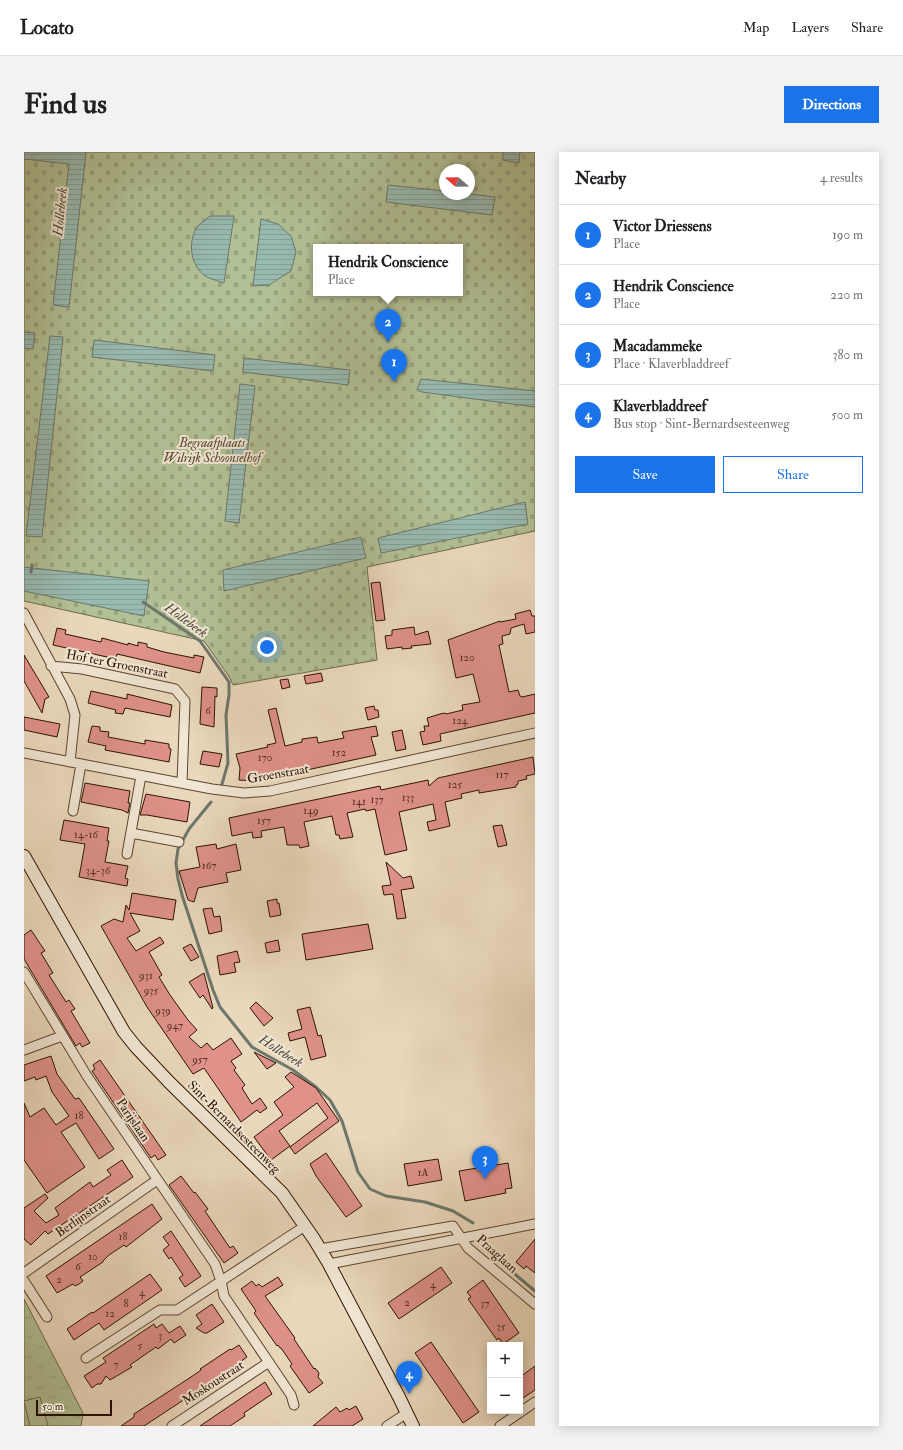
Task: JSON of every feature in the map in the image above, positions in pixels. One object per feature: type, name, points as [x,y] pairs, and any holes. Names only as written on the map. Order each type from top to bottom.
[{"type":"main road","name":"Sint-Bernardsesteenweg","points":[[24,856],[128,1037],[169,1082],[282,1193],[305,1226],[329,1264],[413,1426]]},
{"type":"street","name":"Hof ter Groenstraat","points":[[24,614],[70,699],[75,715],[70,762]]},
{"type":"street","name":"Hof ter Groenstraat","points":[[51,666],[82,669],[175,689],[185,700],[182,783]]},
{"type":"street","name":"Groenstraat","points":[[24,753],[212,789],[244,793],[270,791],[535,733]]},
{"type":"street","points":[[73,811],[82,764]]},
{"type":"street","points":[[127,854],[141,776]]},
{"type":"street","points":[[130,833],[179,842]]},
{"type":"street","name":"Parijslaan","points":[[24,972],[62,1036],[157,1180],[215,1264],[224,1296],[291,1395],[294,1405]]},
{"type":"street","points":[[24,1050],[62,1036]]},
{"type":"street","name":"Berlijnstraat","points":[[24,1273],[157,1180]]},
{"type":"street","points":[[329,1264],[535,1224]]},
{"type":"street","points":[[86,1358],[160,1310],[177,1310],[305,1226]]},
{"type":"street","name":"Praaglaan","points":[[320,1249],[453,1226],[468,1248],[535,1304]]},
{"type":"street","points":[[24,1281],[47,1317]]},
{"type":"street","name":"Moskoustraat","points":[[172,1426],[269,1362]]},
{"type":"street","points":[[500,1426],[535,1402]]},
{"type":"street","points":[[387,1426],[407,1413]]},
{"type":"green space","name":"Begraafplaats Wilrijk Schoonselhof","points":[[24,152],[535,152],[535,531],[367,567],[377,660],[233,685],[230,678],[204,641],[24,601]]},
{"type":"green space","points":[[24,1299],[83,1413],[81,1426],[24,1426]]},
{"type":"green space","points":[[40,1397],[48,1426],[30,1426],[24,1401]]},
{"type":"water","points":[[24,152],[86,152],[69,307],[53,305],[69,164],[24,159]]},
{"type":"water","points":[[503,152],[520,152],[519,163],[503,160]]},
{"type":"water","points":[[388,185],[439,190],[439,200],[475,200],[475,195],[495,197],[492,215],[386,202]]},
{"type":"water","points":[[210,216],[234,216],[224,283],[209,278],[203,274],[198,269],[192,255],[191,247],[194,232],[198,226]]},
{"type":"water","points":[[261,219],[278,224],[291,236],[296,252],[291,271],[269,285],[253,286]]},
{"type":"water","points":[[24,332],[35,333],[33,349],[24,348]]},
{"type":"water","points":[[50,336],[63,337],[42,537],[26,536]]},
{"type":"water","points":[[94,340],[215,355],[213,371],[92,357]]},
{"type":"water","points":[[244,358],[350,370],[348,385],[243,372]]},
{"type":"water","points":[[421,379],[535,391],[535,407],[422,392],[417,390]]},
{"type":"water","points":[[240,384],[255,386],[239,523],[225,521]]},
{"type":"water","points":[[525,502],[528,524],[381,553],[378,538]]},
{"type":"water","points":[[361,537],[366,558],[224,591],[223,570]]},
{"type":"water","points":[[24,567],[149,581],[144,616],[24,591]]},
{"type":"building","points":[[380,582],[385,620],[376,621],[371,583]]},
{"type":"building","points":[[530,610],[532,616],[535,616],[535,632],[526,634],[524,624],[511,628],[510,634],[502,636],[503,644],[499,645],[509,692],[518,690],[520,696],[522,697],[535,694],[535,713],[440,734],[441,741],[423,745],[420,732],[425,731],[424,726],[429,726],[427,718],[463,710],[462,705],[480,702],[473,674],[456,678],[448,640],[500,621],[516,619],[515,614]]},
{"type":"building","points":[[414,627],[415,635],[428,631],[431,644],[411,646],[412,648],[402,649],[402,647],[387,649],[385,636],[392,635],[392,630]]},
{"type":"building","points":[[57,628],[66,630],[65,634],[101,642],[102,638],[138,646],[138,642],[147,644],[147,647],[164,652],[194,658],[194,655],[204,657],[200,673],[117,654],[116,659],[53,645]]},
{"type":"building","points":[[24,655],[49,697],[45,699],[42,713],[24,681]]},
{"type":"building","points":[[321,673],[323,681],[306,684],[304,676]]},
{"type":"building","points":[[288,679],[290,687],[282,689],[280,680]]},
{"type":"building","points":[[202,687],[217,688],[217,697],[215,696],[214,727],[200,724]]},
{"type":"building","points":[[91,691],[127,699],[127,694],[172,705],[170,717],[125,708],[123,714],[115,713],[116,710],[88,703]]},
{"type":"building","points":[[374,706],[375,710],[378,710],[379,717],[368,720],[365,708]]},
{"type":"building","points":[[276,708],[285,746],[302,742],[302,739],[317,737],[318,743],[344,738],[342,732],[376,726],[378,736],[371,737],[376,755],[256,781],[239,780],[240,768],[236,754],[268,747],[267,745],[276,743],[268,710]]},
{"type":"building","points":[[24,717],[60,724],[57,737],[24,730]]},
{"type":"building","points":[[92,726],[100,727],[100,731],[109,732],[108,737],[145,744],[145,740],[169,744],[169,748],[171,749],[169,762],[105,750],[106,746],[88,742]]},
{"type":"building","points":[[402,730],[406,749],[396,751],[392,732]]},
{"type":"building","points":[[203,751],[222,754],[219,767],[200,764]]},
{"type":"building","points":[[533,757],[535,774],[526,776],[527,779],[518,781],[516,787],[479,793],[479,790],[461,794],[462,798],[445,802],[450,826],[429,831],[427,822],[436,820],[433,804],[399,812],[407,850],[385,855],[375,809],[366,811],[365,809],[347,813],[353,837],[340,839],[339,835],[336,835],[332,816],[304,822],[309,846],[300,848],[299,845],[287,845],[284,827],[261,831],[262,837],[253,838],[252,832],[232,836],[229,818],[380,786],[381,790],[428,780],[429,786],[438,778]]},
{"type":"building","points":[[85,783],[130,791],[128,813],[122,810],[81,802]]},
{"type":"building","points":[[146,794],[190,802],[187,822],[140,815]]},
{"type":"building","points":[[64,820],[109,828],[107,841],[109,841],[105,862],[128,866],[125,878],[128,879],[127,886],[79,877],[85,844],[60,840]]},
{"type":"building","points":[[502,825],[507,845],[498,847],[493,826]]},
{"type":"building","points":[[216,844],[217,849],[236,844],[241,870],[226,873],[228,882],[198,888],[194,902],[188,900],[179,871],[200,867],[196,847]]},
{"type":"building","points":[[386,862],[403,878],[411,876],[414,888],[401,890],[406,918],[397,919],[393,894],[384,895],[382,886],[391,885]]},
{"type":"building","points":[[132,893],[176,900],[173,920],[130,913],[140,931],[127,938],[136,951],[160,937],[164,943],[149,952],[162,975],[159,977],[170,995],[197,1030],[189,1037],[201,1048],[207,1043],[213,1050],[231,1038],[242,1054],[231,1061],[236,1068],[234,1070],[245,1085],[242,1088],[252,1104],[260,1098],[267,1108],[260,1113],[257,1110],[241,1122],[204,1068],[193,1074],[147,1007],[101,926],[114,919],[123,922],[126,905],[129,910]]},
{"type":"building","points":[[277,899],[281,915],[270,917],[267,901]]},
{"type":"building","points":[[212,908],[214,917],[220,916],[222,931],[209,934],[203,909]]},
{"type":"building","points":[[368,924],[373,949],[306,960],[302,934]]},
{"type":"building","points":[[31,930],[45,951],[41,953],[53,973],[49,975],[66,1002],[69,1000],[75,1009],[71,1011],[90,1043],[82,1047],[80,1043],[76,1046],[24,959],[24,935]]},
{"type":"building","points":[[278,940],[280,951],[267,953],[265,943]]},
{"type":"building","points":[[191,944],[199,957],[191,961],[183,948]]},
{"type":"building","points":[[237,951],[240,962],[234,963],[236,972],[220,975],[217,956]]},
{"type":"building","points":[[204,973],[212,1009],[203,995],[200,998],[189,982]]},
{"type":"building","points":[[256,1002],[273,1018],[264,1026],[250,1008]]},
{"type":"building","points":[[310,1007],[318,1036],[321,1035],[326,1056],[311,1060],[305,1037],[290,1041],[288,1033],[302,1029],[297,1010]]},
{"type":"building","points":[[254,1052],[276,1063],[267,1069]]},
{"type":"building","points":[[51,1056],[57,1074],[75,1099],[79,1098],[114,1149],[99,1159],[76,1123],[61,1132],[85,1167],[47,1193],[24,1160],[24,1103],[30,1117],[44,1108],[56,1125],[69,1116],[52,1092],[46,1076],[36,1080],[35,1077],[24,1081],[24,1065]]},
{"type":"building","points":[[100,1060],[166,1155],[158,1160],[155,1155],[151,1158],[92,1071],[95,1069],[93,1065]]},
{"type":"building","points":[[291,1072],[316,1088],[339,1121],[295,1154],[290,1147],[328,1118],[317,1103],[279,1131],[290,1146],[271,1160],[254,1137],[283,1115],[274,1102],[294,1087],[285,1077]]},
{"type":"building","points":[[326,1153],[362,1206],[346,1217],[316,1176],[310,1164]]},
{"type":"building","points":[[438,1159],[442,1180],[408,1186],[404,1164]]},
{"type":"building","points":[[122,1160],[133,1177],[48,1234],[45,1231],[31,1245],[24,1239],[24,1208],[45,1194],[48,1198],[34,1211],[46,1223],[59,1215],[55,1208],[90,1182],[93,1187],[111,1175],[107,1170]]},
{"type":"building","points":[[508,1163],[512,1188],[505,1189],[506,1193],[465,1201],[459,1171]]},
{"type":"building","points":[[181,1176],[208,1209],[205,1211],[230,1248],[233,1246],[238,1253],[224,1263],[169,1185]]},
{"type":"building","points":[[152,1204],[162,1219],[126,1247],[124,1245],[109,1255],[103,1262],[80,1277],[83,1281],[79,1284],[75,1286],[73,1284],[57,1293],[46,1276]]},
{"type":"building","points":[[171,1231],[201,1276],[185,1287],[179,1278],[183,1275],[171,1257],[169,1259],[163,1250],[169,1245],[163,1237]]},
{"type":"building","points":[[535,1239],[535,1273],[526,1266],[524,1269],[516,1262]]},
{"type":"building","points":[[441,1267],[452,1283],[399,1319],[388,1303]]},
{"type":"building","points":[[150,1274],[162,1290],[104,1330],[99,1323],[74,1340],[67,1329]]},
{"type":"building","points":[[278,1277],[283,1285],[265,1296],[295,1338],[294,1339],[314,1369],[315,1368],[319,1373],[318,1377],[323,1383],[309,1393],[290,1366],[292,1364],[281,1348],[278,1345],[277,1346],[254,1313],[256,1311],[241,1289],[252,1281],[256,1286],[259,1284],[262,1287]]},
{"type":"building","points":[[483,1280],[519,1333],[506,1342],[502,1342],[499,1338],[497,1340],[468,1299],[471,1297],[467,1292]]},
{"type":"building","points":[[212,1304],[224,1322],[207,1333],[204,1333],[196,1328],[202,1324],[196,1315]]},
{"type":"building","points":[[154,1324],[156,1328],[162,1324],[169,1333],[180,1326],[186,1335],[174,1343],[171,1339],[158,1349],[156,1347],[130,1365],[132,1367],[110,1380],[106,1376],[101,1384],[97,1384],[92,1388],[84,1376],[106,1362],[103,1358]]},
{"type":"building","points":[[431,1342],[479,1412],[463,1423],[415,1353]]},
{"type":"building","points":[[239,1345],[247,1357],[229,1370],[144,1426],[121,1426],[134,1417],[134,1414],[194,1375],[201,1370],[200,1369],[230,1349],[231,1350]]},
{"type":"building","points":[[535,1366],[535,1390],[523,1398],[523,1378],[523,1375]]},
{"type":"building","points":[[265,1382],[272,1394],[244,1413],[245,1416],[230,1426],[200,1426]]},
{"type":"building","points":[[356,1406],[363,1419],[352,1426],[313,1426],[336,1407],[340,1412],[347,1408],[349,1410]]},
{"type":"waterway","name":"Hollebeek","points":[[31,572],[32,565]]},
{"type":"waterway","name":"Hollebeek","points":[[143,602],[200,641],[229,682],[226,715],[228,763],[222,784]]},
{"type":"waterway","name":"Hollebeek","points":[[211,802],[189,829],[178,849],[176,863],[182,895],[220,1007],[252,1047],[293,1070],[316,1087],[330,1100],[342,1121],[358,1172],[370,1189],[386,1196],[425,1202],[453,1211],[473,1223]]},
{"type":"waterway","name":"Hollebeek","points":[[488,1249],[535,1291]]},
{"type":"place","name":"Hendrik Conscience","points":[[388,342]]},
{"type":"place","name":"Victor Driessens","points":[[394,382]]},
{"type":"place","name":"Macadammeke","points":[[485,1179]]},
{"type":"place","name":"Klaverbladdreef","points":[[409,1394]]}]
